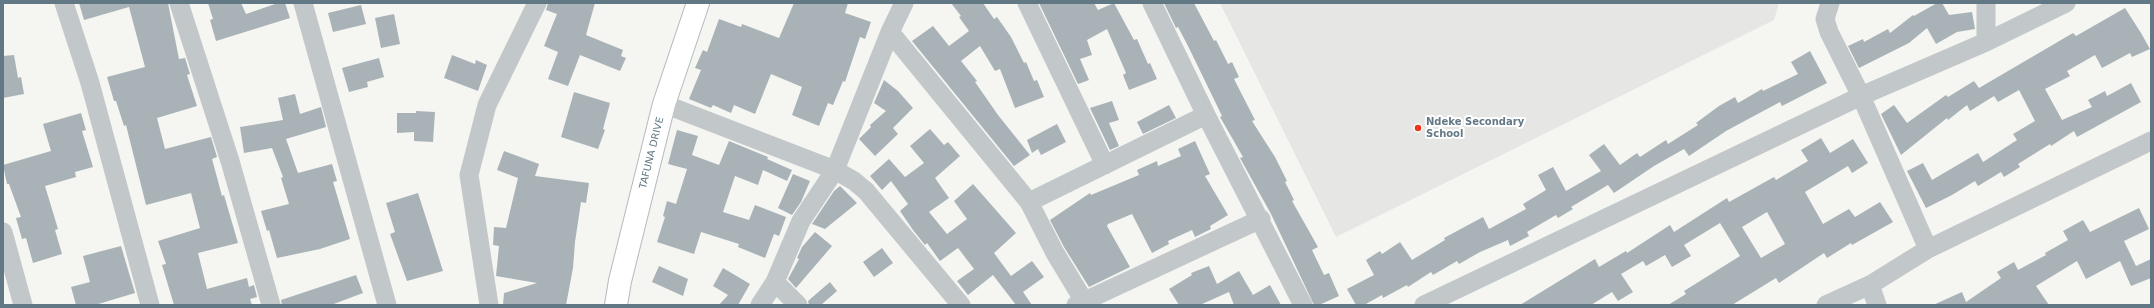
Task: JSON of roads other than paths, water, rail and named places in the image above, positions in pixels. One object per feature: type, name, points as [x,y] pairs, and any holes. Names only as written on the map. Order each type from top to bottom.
[{"type":"main road","name":"TAFUNA DRIVE","points":[[616,305],[664,104],[698,3]]},
{"type":"street","points":[[64,3],[90,83],[150,305]]},
{"type":"street","points":[[179,3],[230,160],[271,305]]},
{"type":"street","points":[[303,3],[387,305]]},
{"type":"street","points":[[489,305],[469,175],[487,105],[536,3]]},
{"type":"street","points":[[760,305],[775,282],[801,221],[835,170],[890,32],[904,3]]},
{"type":"street","points":[[1027,3],[1105,165]]},
{"type":"street","points":[[1152,3],[1206,115],[1261,219],[1303,305]]},
{"type":"street","points":[[1830,3],[1825,19],[1829,32],[1861,96],[1928,249]]},
{"type":"street","points":[[1986,3],[1986,42]]},
{"type":"street","points":[[1424,305],[1861,96],[1986,42],[2066,3]]},
{"type":"street","points":[[890,32],[1029,202],[1080,303],[1261,219]]},
{"type":"street","points":[[664,104],[835,170],[866,191],[961,305]]},
{"type":"street","points":[[1029,202],[1206,115]]},
{"type":"street","points":[[1826,305],[1870,285],[1928,249],[2149,148]]},
{"type":"street","points":[[3,232],[23,305]]},
{"type":"street","points":[[775,282],[798,305]]},
{"type":"street","points":[[1870,285],[1877,305]]},
{"type":"place","name":"Ndeke Secondary School","points":[[1418,128]]}]
